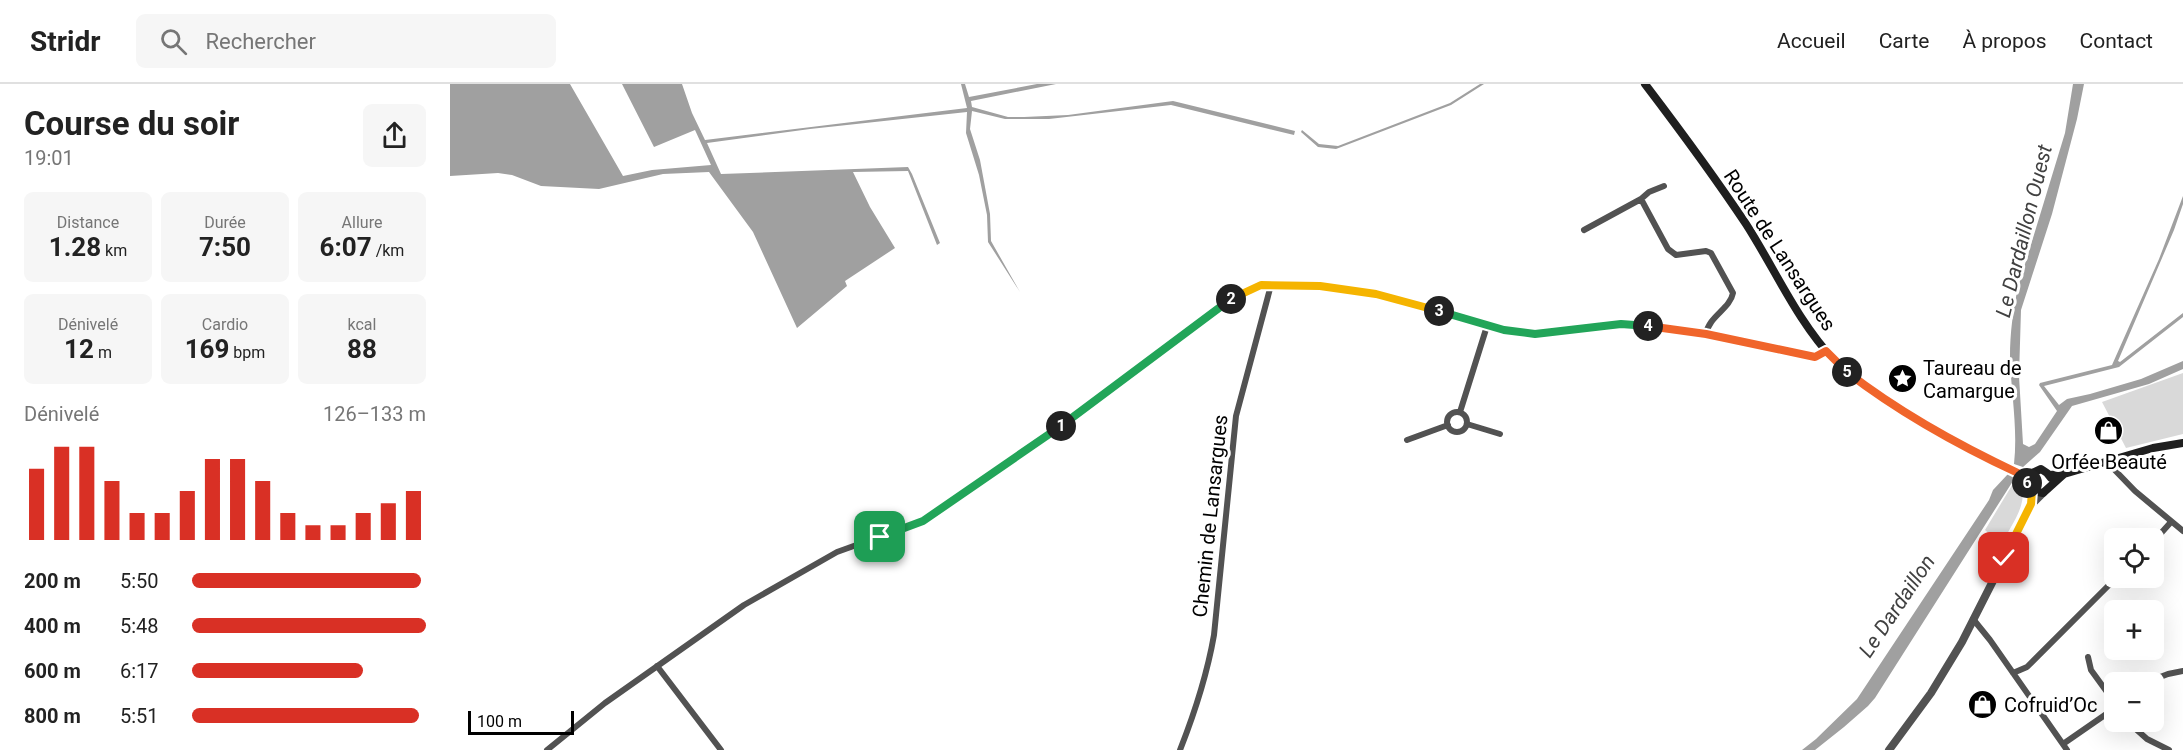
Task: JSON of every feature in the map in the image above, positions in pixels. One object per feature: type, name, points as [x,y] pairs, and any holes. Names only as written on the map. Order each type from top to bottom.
[{"type":"main road","name":"Route de Lansargues","points":[[1645,84],[1746,224],[1801,318],[1826,351],[1845,371],[1871,390],[1953,440],[2026,476]]},
{"type":"main road","points":[[2064,474],[2043,493],[2032,491],[2026,476],[2041,469],[2049,475],[2064,474],[2153,448],[2183,443]]},
{"type":"main road","points":[[2049,475],[2050,485]]},
{"type":"street","points":[[1584,230],[1649,192],[1664,186]]},
{"type":"street","points":[[1641,198],[1671,252],[1676,255],[1706,251],[1711,253],[1732,290],[1732,300],[1711,321],[1706,334]]},
{"type":"street","points":[[547,750],[605,703],[744,604],[837,552],[923,521],[1035,445],[1235,296],[1261,285],[1348,289],[1376,294],[1487,326],[1535,334],[1621,324],[1662,327],[1706,334],[1815,357],[1826,351]]},
{"type":"street","name":"Chemin de Lansargues","points":[[1180,750],[1199,701],[1210,658],[1234,425],[1271,285]]},
{"type":"street","points":[[1460,412],[1487,326]]},
{"type":"street","points":[[1454,412],[1460,412],[1465,415],[1467,424],[1458,432],[1452,430],[1448,425],[1449,416],[1454,412]]},
{"type":"street","points":[[1467,424],[1500,434]]},
{"type":"street","points":[[1407,440],[1448,425]]},
{"type":"street","points":[[2118,472],[2120,459]]},
{"type":"street","points":[[2107,462],[2135,491],[2183,531]]},
{"type":"street","points":[[2031,504],[2032,491]]},
{"type":"street","points":[[1889,750],[1931,693],[1973,619],[2031,504],[2043,493]]},
{"type":"street","points":[[2164,530],[2171,522]]},
{"type":"street","points":[[2013,673],[2027,667],[2106,588]]},
{"type":"street","points":[[1973,619],[2065,747],[2104,715]]},
{"type":"street","points":[[2088,657],[2091,670],[2104,690]]},
{"type":"street","points":[[657,666],[721,750]]},
{"type":"street","points":[[2164,676],[2183,671]]},
{"type":"street","points":[[2139,732],[2147,739],[2169,750]]},
{"type":"shaded area","points":[[450,84],[570,84],[623,176],[652,170],[711,165],[695,130],[654,147],[622,84],[682,84],[705,140],[967,108],[961,84],[965,84],[969,97],[1037,84],[1056,84],[971,101],[972,107],[1008,117],[1068,115],[1173,101],[1295,131],[1294,135],[1171,105],[1049,119],[1005,119],[972,111],[970,129],[980,160],[990,214],[991,241],[1020,292],[988,242],[987,215],[979,175],[966,133],[967,112],[707,143],[721,174],[908,167],[912,174],[940,243],[937,245],[908,171],[853,172],[870,207],[895,248],[845,281],[847,286],[797,328],[753,232],[709,172],[663,174],[599,189],[541,186],[512,175],[498,173],[450,176]]},
{"type":"shaded area","points":[[1480,84],[1484,84],[1451,105],[1336,149],[1318,147],[1301,132],[1302,130],[1319,144],[1338,146],[1450,103]]},
{"type":"shaded area","points":[[2073,84],[2084,84],[2077,119],[2052,214],[2021,310],[2019,376],[2023,444],[2029,447],[2035,444],[2057,411],[2039,385],[2040,383],[2112,365],[2159,259],[2183,196],[2183,204],[2174,230],[2118,361],[2120,362],[2183,313],[2183,317],[2119,367],[2044,386],[2059,405],[2067,399],[2141,379],[2183,361],[2183,369],[2149,384],[2072,406],[2040,452],[2023,467],[2014,464],[2015,424],[2010,357],[2012,322],[2018,287],[2065,133]]},
{"type":"shaded area","points":[[2183,373],[2183,434],[2126,448],[2102,402]]},
{"type":"shaded area","points":[[2008,474],[2015,478],[1875,698],[1815,750],[1802,750],[1857,699],[1989,500],[1993,490]]},
{"type":"shaded area","points":[[2014,482],[2023,490],[2023,498],[2001,548],[1985,530]]},
{"type":"place","name":"Taureau de Camargue","points":[[1902,379]]},
{"type":"place","name":"Orfée Beauté","points":[[2109,431]]},
{"type":"place","name":"Cofruid’Oc","points":[[1983,705]]},
{"type":"route","points":[[880,537],[923,521],[1035,445],[1235,296],[1261,285],[1283,285],[1320,286],[1376,294],[1487,326],[1520,333],[1535,334],[1621,324],[1662,327],[1706,334],[1815,357],[1826,351],[1845,371],[1896,406],[1953,440],[2020,474],[2027,481],[2032,491],[2031,504],[2004,558]]},
{"type":"water label","name":"Le Dardaillon Ouest","points":[[2024,231]]},
{"type":"water label","name":"Le Dardaillon","points":[[1897,606]]}]
